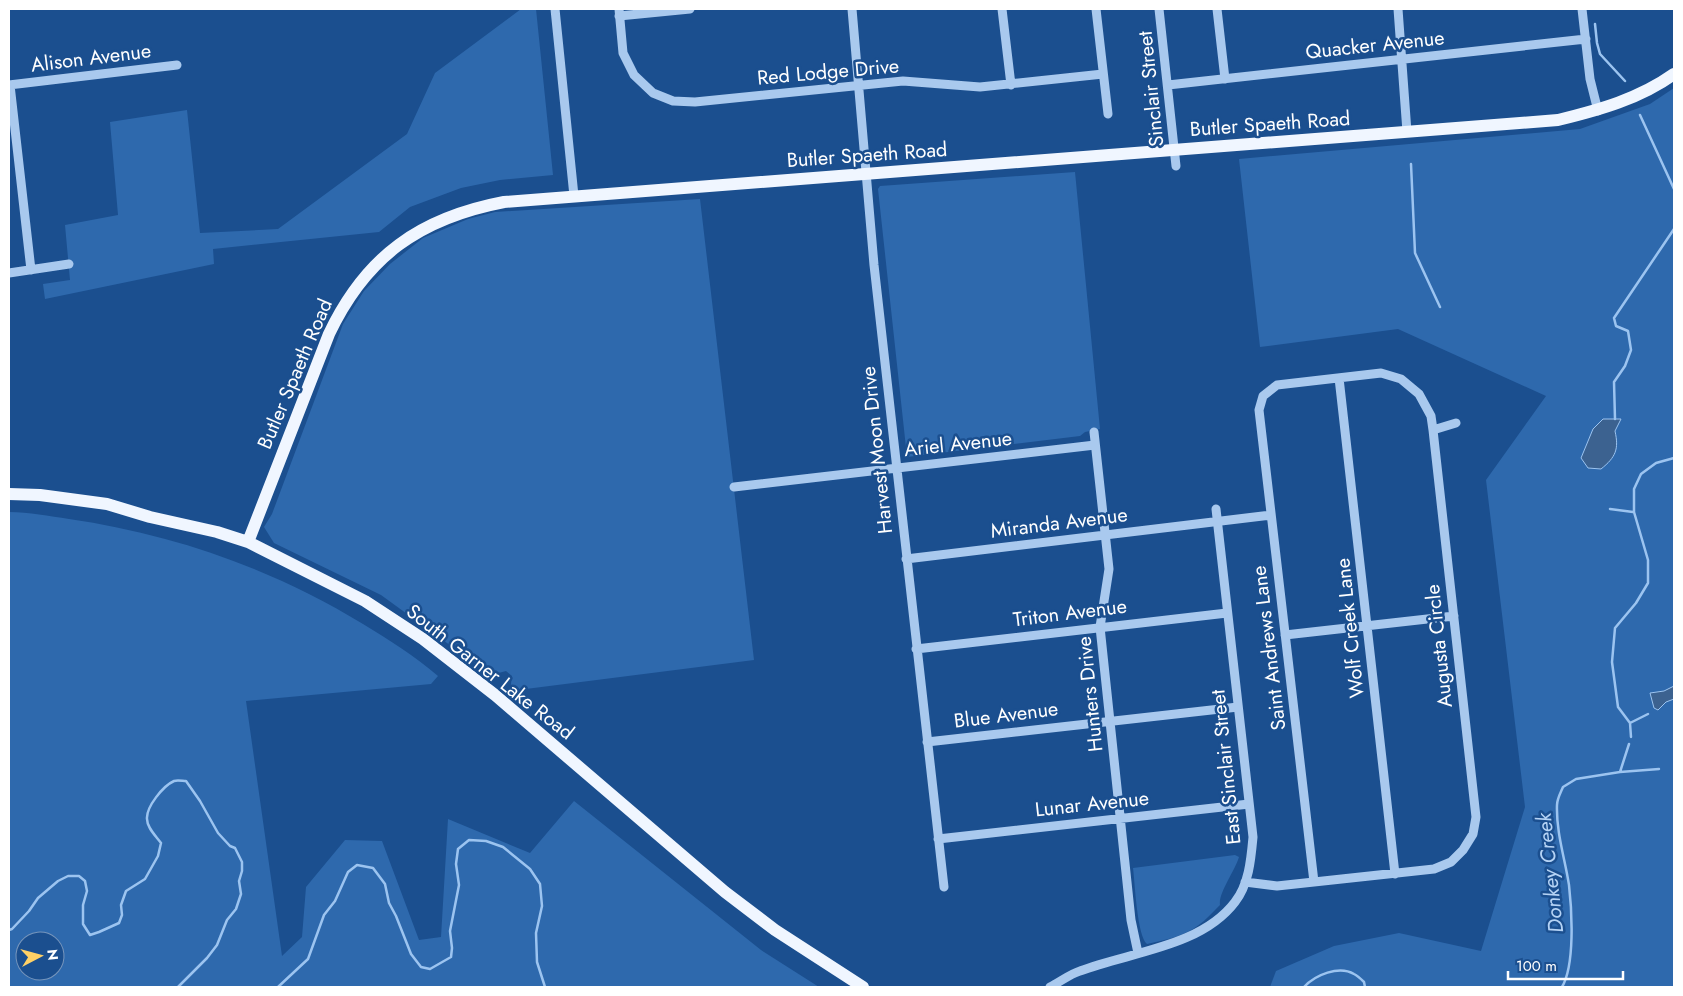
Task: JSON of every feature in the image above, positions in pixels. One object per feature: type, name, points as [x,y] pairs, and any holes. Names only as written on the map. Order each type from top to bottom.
[{"type":"main road","name":"Butler Spaeth Road","points":[[248,542],[329,334],[344,305],[365,276],[387,255],[426,227],[460,212],[504,202],[574,196],[1558,120],[1598,111],[1630,99],[1661,84],[1674,74]]},
{"type":"main road","name":"South Garner Lake Road","points":[[9,494],[107,504],[150,517],[217,532],[248,542],[365,602],[423,639],[502,702],[725,892],[775,930],[863,987]]},
{"type":"street","points":[[554,9],[574,196]]},
{"type":"street","points":[[619,12],[690,9]]},
{"type":"street","name":"Harvest Moon Drive","points":[[852,9],[874,265],[944,887]]},
{"type":"street","points":[[1002,9],[1011,85]]},
{"type":"street","points":[[1096,9],[1108,114]]},
{"type":"street","name":"Sinclair Street","points":[[1160,9],[1176,166]]},
{"type":"street","points":[[1217,9],[1225,79]]},
{"type":"street","points":[[1398,9],[1407,132]]},
{"type":"street","points":[[1582,9],[1590,79],[1598,111]]},
{"type":"street","name":"Red Lodge Drive","points":[[619,12],[624,53],[634,75],[653,93],[673,101],[695,102],[903,81],[980,87],[1103,74]]},
{"type":"street","name":"Quacker Avenue","points":[[1168,85],[1586,39]]},
{"type":"street","name":"Alison Avenue","points":[[10,85],[178,65]]},
{"type":"street","points":[[10,85],[31,270]]},
{"type":"street","points":[[9,272],[69,264]]},
{"type":"street","name":"Augusta Circle","points":[[1245,882],[1277,886],[1434,869],[1450,862],[1463,850],[1473,834],[1476,817],[1433,430],[1430,416],[1419,394],[1401,379],[1381,373],[1277,386],[1263,396],[1259,410]]},
{"type":"street","name":"Wolf Creek Lane","points":[[1339,378],[1395,874]]},
{"type":"street","name":"Saint Andrews Lane","points":[[1259,410],[1314,882]]},
{"type":"street","points":[[1433,430],[1456,423]]},
{"type":"street","name":"Hunters Drive","points":[[1094,432],[1109,569],[1100,627],[1131,920],[1138,953]]},
{"type":"street","name":"Ariel Avenue","points":[[734,488],[1095,446]]},
{"type":"street","name":"East Sinclair Street","points":[[1050,987],[1079,971],[1194,935],[1217,921],[1236,902],[1245,882],[1251,860],[1253,837],[1216,509]]},
{"type":"street","name":"Miranda Avenue","points":[[906,559],[1271,515]]},
{"type":"street","name":"Triton Avenue","points":[[916,649],[1227,613]]},
{"type":"street","points":[[1285,635],[1454,616]]},
{"type":"street","name":"Blue Avenue","points":[[927,742],[1238,707]]},
{"type":"street","name":"Lunar Avenue","points":[[938,839],[1249,804]]},
{"type":"shaded area","points":[[521,9],[536,9],[553,175],[500,180],[461,188],[410,207],[379,232],[213,249],[214,264],[45,299],[43,284],[70,280],[65,225],[118,215],[110,122],[187,110],[200,233],[278,229],[407,134],[435,73]]},
{"type":"shaded area","points":[[1674,88],[1674,987],[1270,987],[1276,971],[1334,946],[1399,933],[1481,951],[1525,807],[1486,480],[1546,396],[1398,329],[1260,347],[1239,159],[1580,129],[1650,104]]},
{"type":"shaded area","points":[[1075,172],[1100,429],[1085,432],[1080,436],[907,457],[878,189],[880,186]]},
{"type":"shaded area","points":[[700,199],[754,660],[510,691],[512,676],[506,671],[491,675],[381,595],[274,543],[264,527],[272,514],[343,324],[364,291],[390,264],[423,238],[468,219],[495,212]]},
{"type":"shaded area","points":[[1603,419],[1621,419],[1615,431],[1617,443],[1615,452],[1610,461],[1601,469],[1588,468],[1581,458],[1593,429]]},
{"type":"shaded area","points":[[9,512],[39,514],[108,526],[184,544],[221,556],[294,586],[329,604],[392,642],[438,676],[431,684],[246,701],[282,956],[302,937],[306,887],[345,840],[382,841],[419,940],[441,937],[448,819],[530,853],[574,801],[761,950],[819,987],[9,987]]},
{"type":"shaded area","points":[[1674,686],[1674,699],[1666,702],[1658,710],[1654,708],[1650,693],[1664,691]]},
{"type":"shaded area","points":[[1235,855],[1239,857],[1224,888],[1220,905],[1200,924],[1188,932],[1147,944],[1141,931],[1133,868]]},
{"type":"waterway","points":[[1595,24],[1600,54],[1625,81]]},
{"type":"waterway","points":[[1640,115],[1674,189]]},
{"type":"waterway","points":[[1411,164],[1415,253],[1440,307]]},
{"type":"waterway","points":[[1615,419],[1614,382],[1625,366],[1631,350],[1628,331],[1616,326],[1614,318],[1674,229]]},
{"type":"waterway","name":"Donkey Creek","points":[[1648,714],[1630,723],[1618,707],[1612,662],[1615,628],[1636,603],[1648,583],[1648,560],[1634,512],[1634,489],[1641,474],[1656,463],[1674,458]]},
{"type":"waterway","points":[[1610,509],[1633,512]]},
{"type":"waterway","name":"Donkey Creek","points":[[1630,723],[1631,737]]},
{"type":"waterway","name":"Donkey Creek","points":[[1562,987],[1569,965],[1572,923],[1569,885],[1558,825],[1558,800],[1563,787],[1576,779],[1620,772],[1629,744]]},
{"type":"waterway","name":"Donkey Creek","points":[[1620,772],[1659,769]]},
{"type":"waterway","points":[[9,930],[29,911],[38,898],[58,881],[68,876],[79,876],[85,881],[87,891],[83,905],[83,924],[90,935],[119,923],[122,915],[121,905],[126,891],[145,879],[158,856],[161,843],[148,826],[147,814],[149,809],[165,787],[175,781],[186,781],[218,833],[230,846],[235,848],[242,862],[242,871],[239,881],[241,894],[236,909],[227,920],[217,945],[207,958],[178,987]]},
{"type":"waterway","points":[[278,987],[308,959],[324,915],[335,901],[348,872],[357,865],[373,868],[385,884],[389,903],[411,954],[421,967],[430,969],[451,957],[450,931],[459,885],[456,864],[458,849],[469,840],[486,841],[503,847],[530,869],[540,884],[542,906],[536,933],[537,962],[545,987]]},
{"type":"waterway","name":"Donkey Creek","points":[[1304,987],[1321,975],[1334,971],[1348,971],[1364,982],[1365,987]]}]
